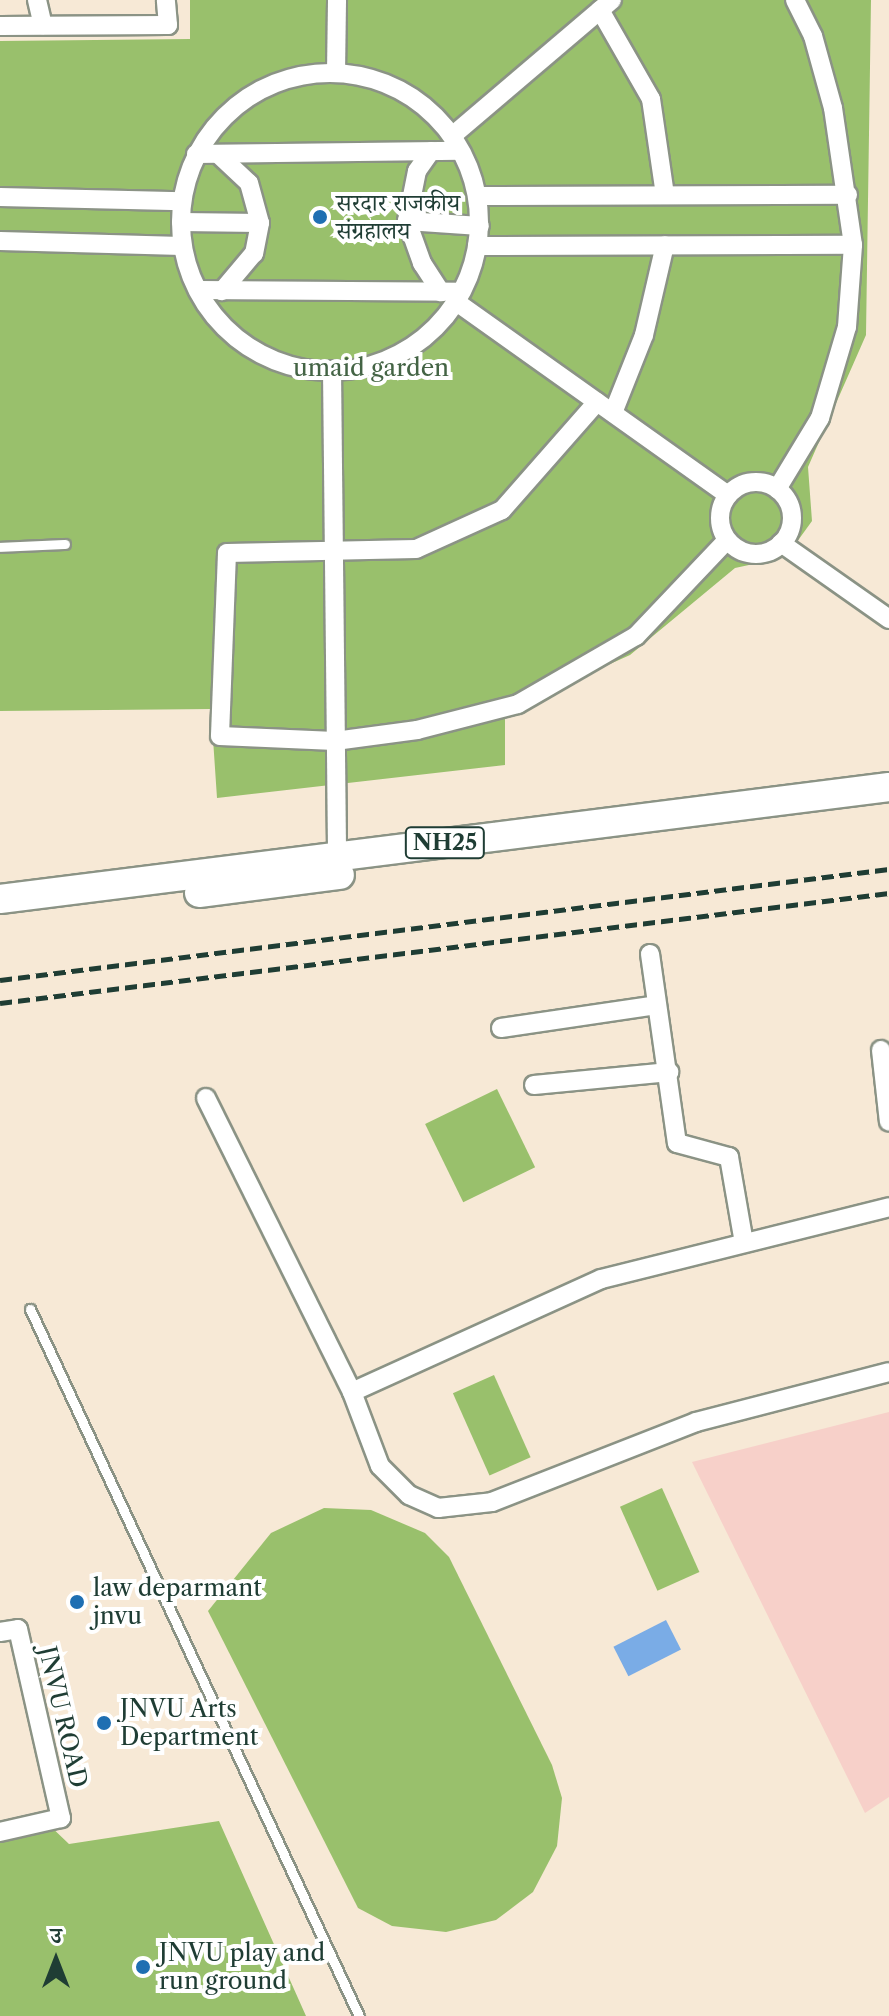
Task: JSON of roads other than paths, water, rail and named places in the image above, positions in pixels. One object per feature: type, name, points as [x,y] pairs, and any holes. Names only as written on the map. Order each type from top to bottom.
[{"type":"main road","name":"NH25","points":[[0,899],[889,787]]},
{"type":"main road","name":"NH25","points":[[0,917],[889,806]]},
{"type":"street","points":[[37,0],[43,25]]},
{"type":"street","points":[[0,26],[168,25],[166,0]]},
{"type":"street","points":[[336,73],[337,0]]},
{"type":"street","points":[[777,489],[820,418],[847,327],[853,245],[833,108],[813,36],[795,0]]},
{"type":"street","points":[[196,154],[431,151],[456,143],[606,5],[651,99],[665,195]]},
{"type":"street","points":[[336,73],[378,80],[428,108],[456,143],[477,196],[480,226],[477,246],[435,328],[407,350],[381,362],[332,370],[286,365],[248,347],[218,321],[199,290],[182,246],[181,222],[182,201],[196,154],[227,112],[252,94],[293,78],[336,73]]},
{"type":"street","points":[[431,151],[417,171],[407,221],[422,263],[452,295],[728,495]]},
{"type":"street","points":[[218,154],[249,183],[260,223],[254,253],[222,291]]},
{"type":"street","points":[[477,196],[848,195]]},
{"type":"street","points":[[0,197],[182,201]]},
{"type":"street","points":[[407,221],[480,226]]},
{"type":"street","points":[[181,222],[260,223]]},
{"type":"street","points":[[0,241],[182,246]]},
{"type":"street","points":[[613,413],[644,335],[665,245]]},
{"type":"street","points":[[477,246],[853,245]]},
{"type":"street","points":[[199,290],[452,295]]},
{"type":"street","points":[[332,370],[337,856]]},
{"type":"street","points":[[597,402],[502,510],[416,549],[334,554],[227,553],[220,736],[335,741],[417,730],[518,704],[636,636],[727,540]]},
{"type":"street","points":[[749,482],[777,489],[792,517],[781,543],[749,553],[727,540],[720,517],[728,495],[749,482]]},
{"type":"street","points":[[781,543],[889,619]]},
{"type":"street","points":[[650,954],[677,1143],[729,1157],[744,1243]]},
{"type":"street","points":[[501,1028],[656,1005]]},
{"type":"street","points":[[881,1050],[889,1122]]},
{"type":"street","points":[[534,1085],[669,1072]]},
{"type":"street","points":[[206,1098],[352,1392],[380,1466],[409,1495],[438,1508],[460,1509],[492,1502],[696,1422],[889,1372]]},
{"type":"street","points":[[352,1392],[601,1279],[889,1207]]},
{"type":"street","name":"JNVU ROAD","points":[[0,1632],[18,1629],[61,1818],[0,1832]]},
{"type":"lane","points":[[0,547],[65,544]]},
{"type":"lane","points":[[30,1309],[359,2016]]},
{"type":"water","points":[[666,1620],[681,1649],[628,1676],[613,1647]]},
{"type":"railway","points":[[0,980],[889,869]]},
{"type":"railway","points":[[0,1003],[889,893]]},
{"type":"place","name":"सरदार राजकीय संग्रहालय","points":[[320,217]]},
{"type":"place","name":"law deparmant jnvu","points":[[77,1602]]},
{"type":"place","name":"JNVU Arts Department","points":[[104,1723]]},
{"type":"place","name":"JNVU play and run ground","points":[[143,1967]]},
{"type":"park label","name":"umaid garden","points":[[371,368]]}]
